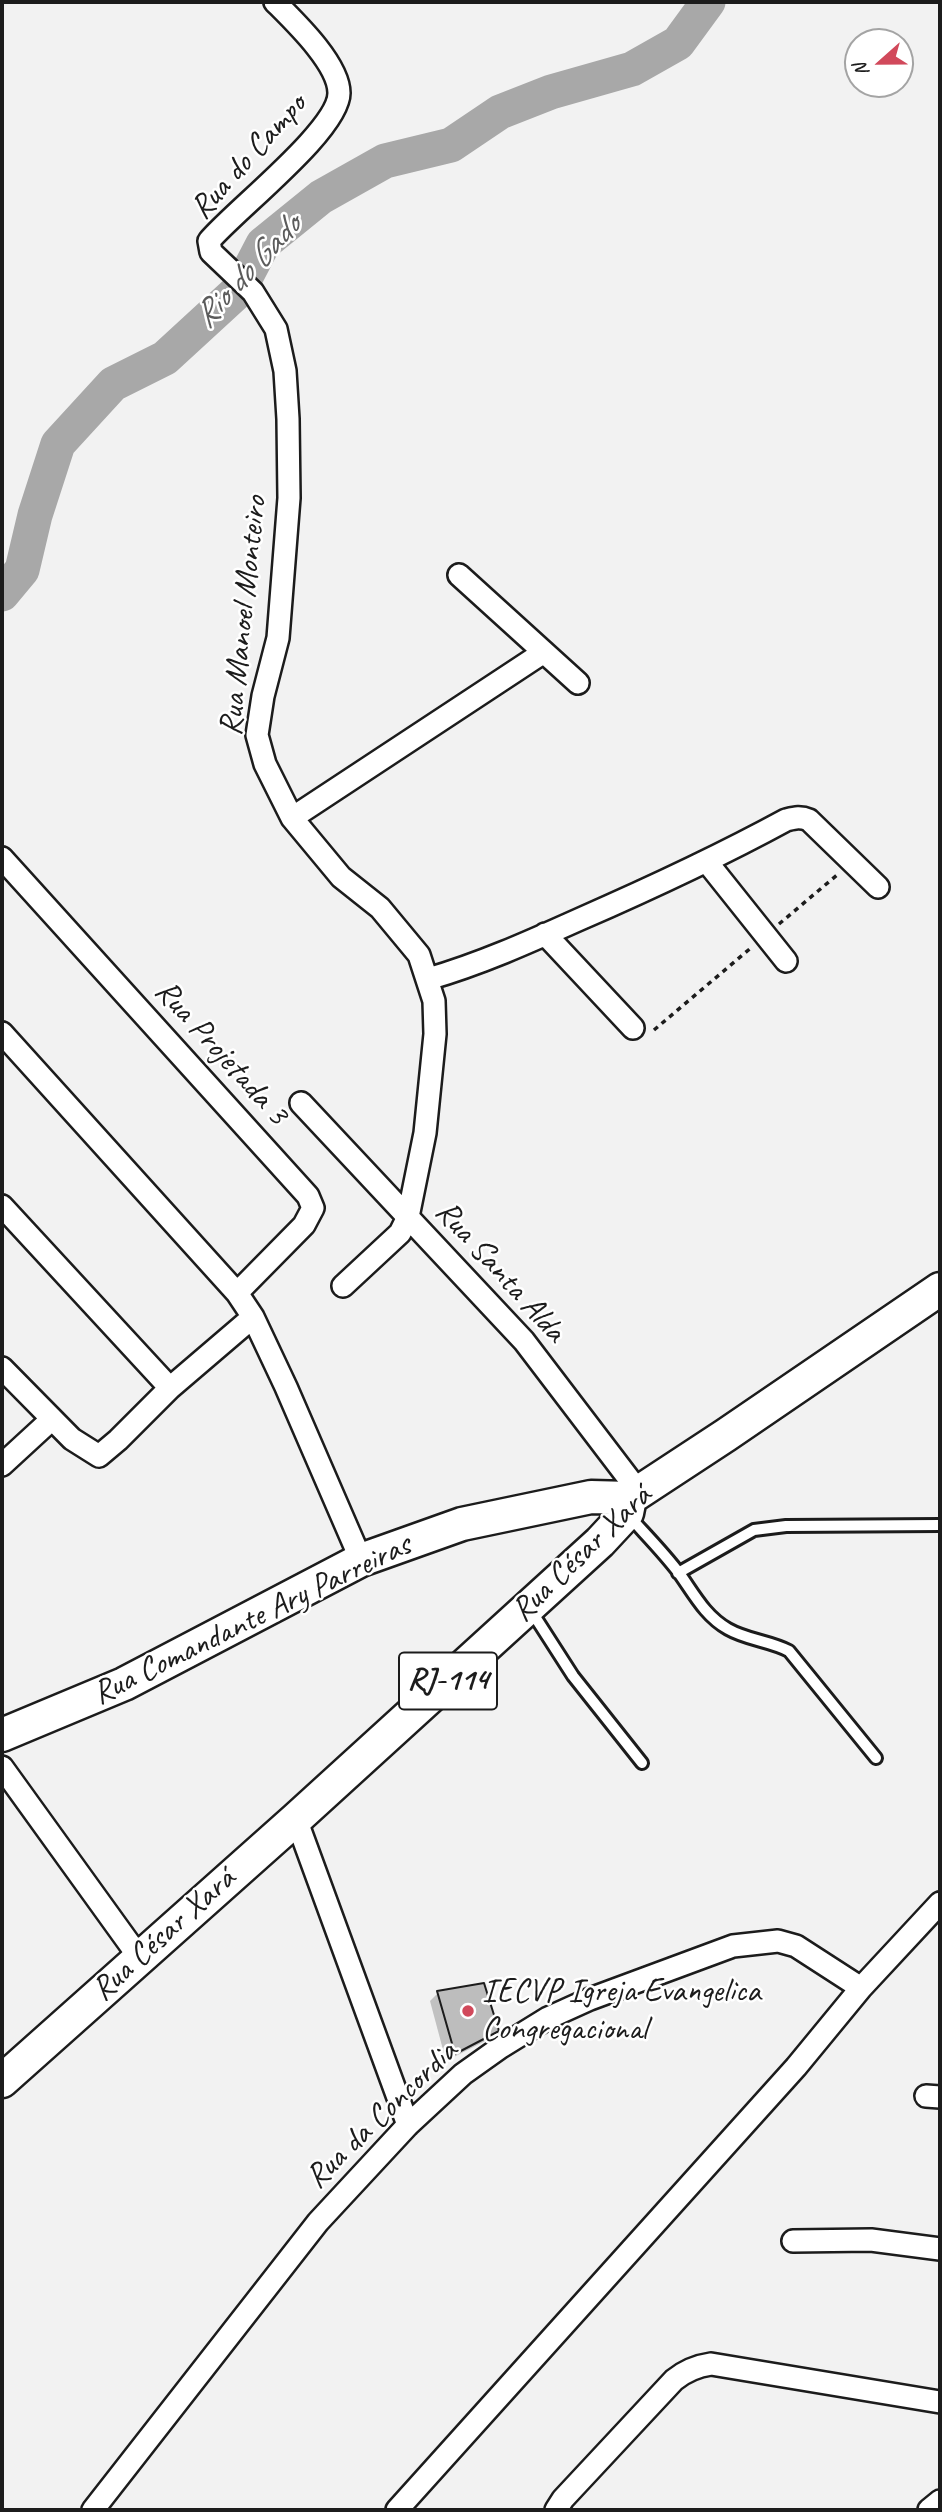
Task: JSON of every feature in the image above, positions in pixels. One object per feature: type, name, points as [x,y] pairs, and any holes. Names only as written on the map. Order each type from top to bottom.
[{"type":"main road","name":"Rua César Xará","points":[[2,2081],[296,1819],[600,1542],[632,1501],[940,1289]]},
{"type":"main road","name":"Rua Comandante Ary Parreiras","points":[[2,1735],[124,1684],[361,1560],[462,1524],[574,1499],[591,1497],[632,1501]]},
{"type":"main road","points":[[574,1499],[592,1517],[600,1542]]},
{"type":"street","name":"Rua do Campo","points":[[211,252],[209,241],[217,231],[296,157],[337,106],[339,92],[332,70],[302,30],[275,2]]},
{"type":"street","name":"Rua Manoel Monteiro","points":[[211,252],[253,292],[276,329],[285,371],[289,498],[278,638],[263,696],[257,735],[265,764],[292,818],[341,877],[380,908],[419,955],[434,1001],[425,1133],[408,1217],[400,1233],[343,1286]]},
{"type":"street","points":[[459,575],[578,683]]},
{"type":"street","points":[[292,818],[544,652]]},
{"type":"street","points":[[428,979],[462,969],[545,934],[707,862],[786,820],[802,817],[809,820],[878,887]]},
{"type":"street","name":"Rua Projetada 3","points":[[2,858],[308,1196],[313,1208],[304,1225],[237,1293]]},
{"type":"street","points":[[707,862],[786,961]]},
{"type":"street","points":[[545,934],[633,1028]]},
{"type":"street","points":[[2,1033],[237,1293],[253,1317],[361,1560]]},
{"type":"street","name":"Rua Santa Alda","points":[[301,1103],[524,1341],[632,1501]]},
{"type":"street","points":[[2,1206],[170,1388]]},
{"type":"street","points":[[2,1368],[72,1438],[99,1456],[170,1388],[253,1317]]},
{"type":"street","points":[[2,1465],[52,1419]]},
{"type":"street","points":[[2,1767],[139,1957]]},
{"type":"street","points":[[296,1819],[408,2124]]},
{"type":"street","points":[[397,2510],[796,2067],[860,1988],[940,1903]]},
{"type":"street","name":"Rua da Concordia","points":[[93,2510],[318,2222],[408,2124],[463,2074],[548,2018],[590,1999],[733,1946],[778,1941],[796,1946],[860,1988]]},
{"type":"street","points":[[793,2241],[871,2240],[940,2249]]},
{"type":"street","points":[[556,2510],[563,2499],[674,2380],[683,2372],[701,2365],[711,2364],[940,2402]]},
{"type":"street","points":[[929,2510],[940,2501]]},
{"type":"lane","points":[[632,1501],[699,1604],[721,1624],[744,1636],[771,1642],[789,1651],[876,1758]]},
{"type":"lane","points":[[678,1573],[754,1530],[786,1526],[940,1525]]},
{"type":"lane","points":[[529,1607],[573,1675],[642,1763]]},
{"type":"path","points":[[633,1028],[645,1032],[656,1029],[852,862]]},
{"type":"building","name":"IECVP Igreja Evangelica Congregacional","points":[[484,1983],[499,2031],[455,2054],[437,1991]]},
{"type":"waterway","name":"Rio do Gado","points":[[2,594],[22,570],[35,515],[58,444],[113,384],[165,358],[239,290],[263,244],[321,197],[385,161],[451,145],[500,112],[551,92],[632,69],[678,43],[708,2]]},
{"type":"place","name":"IECVP Igreja Evangelica Congregacional","points":[[468,2011]]}]
